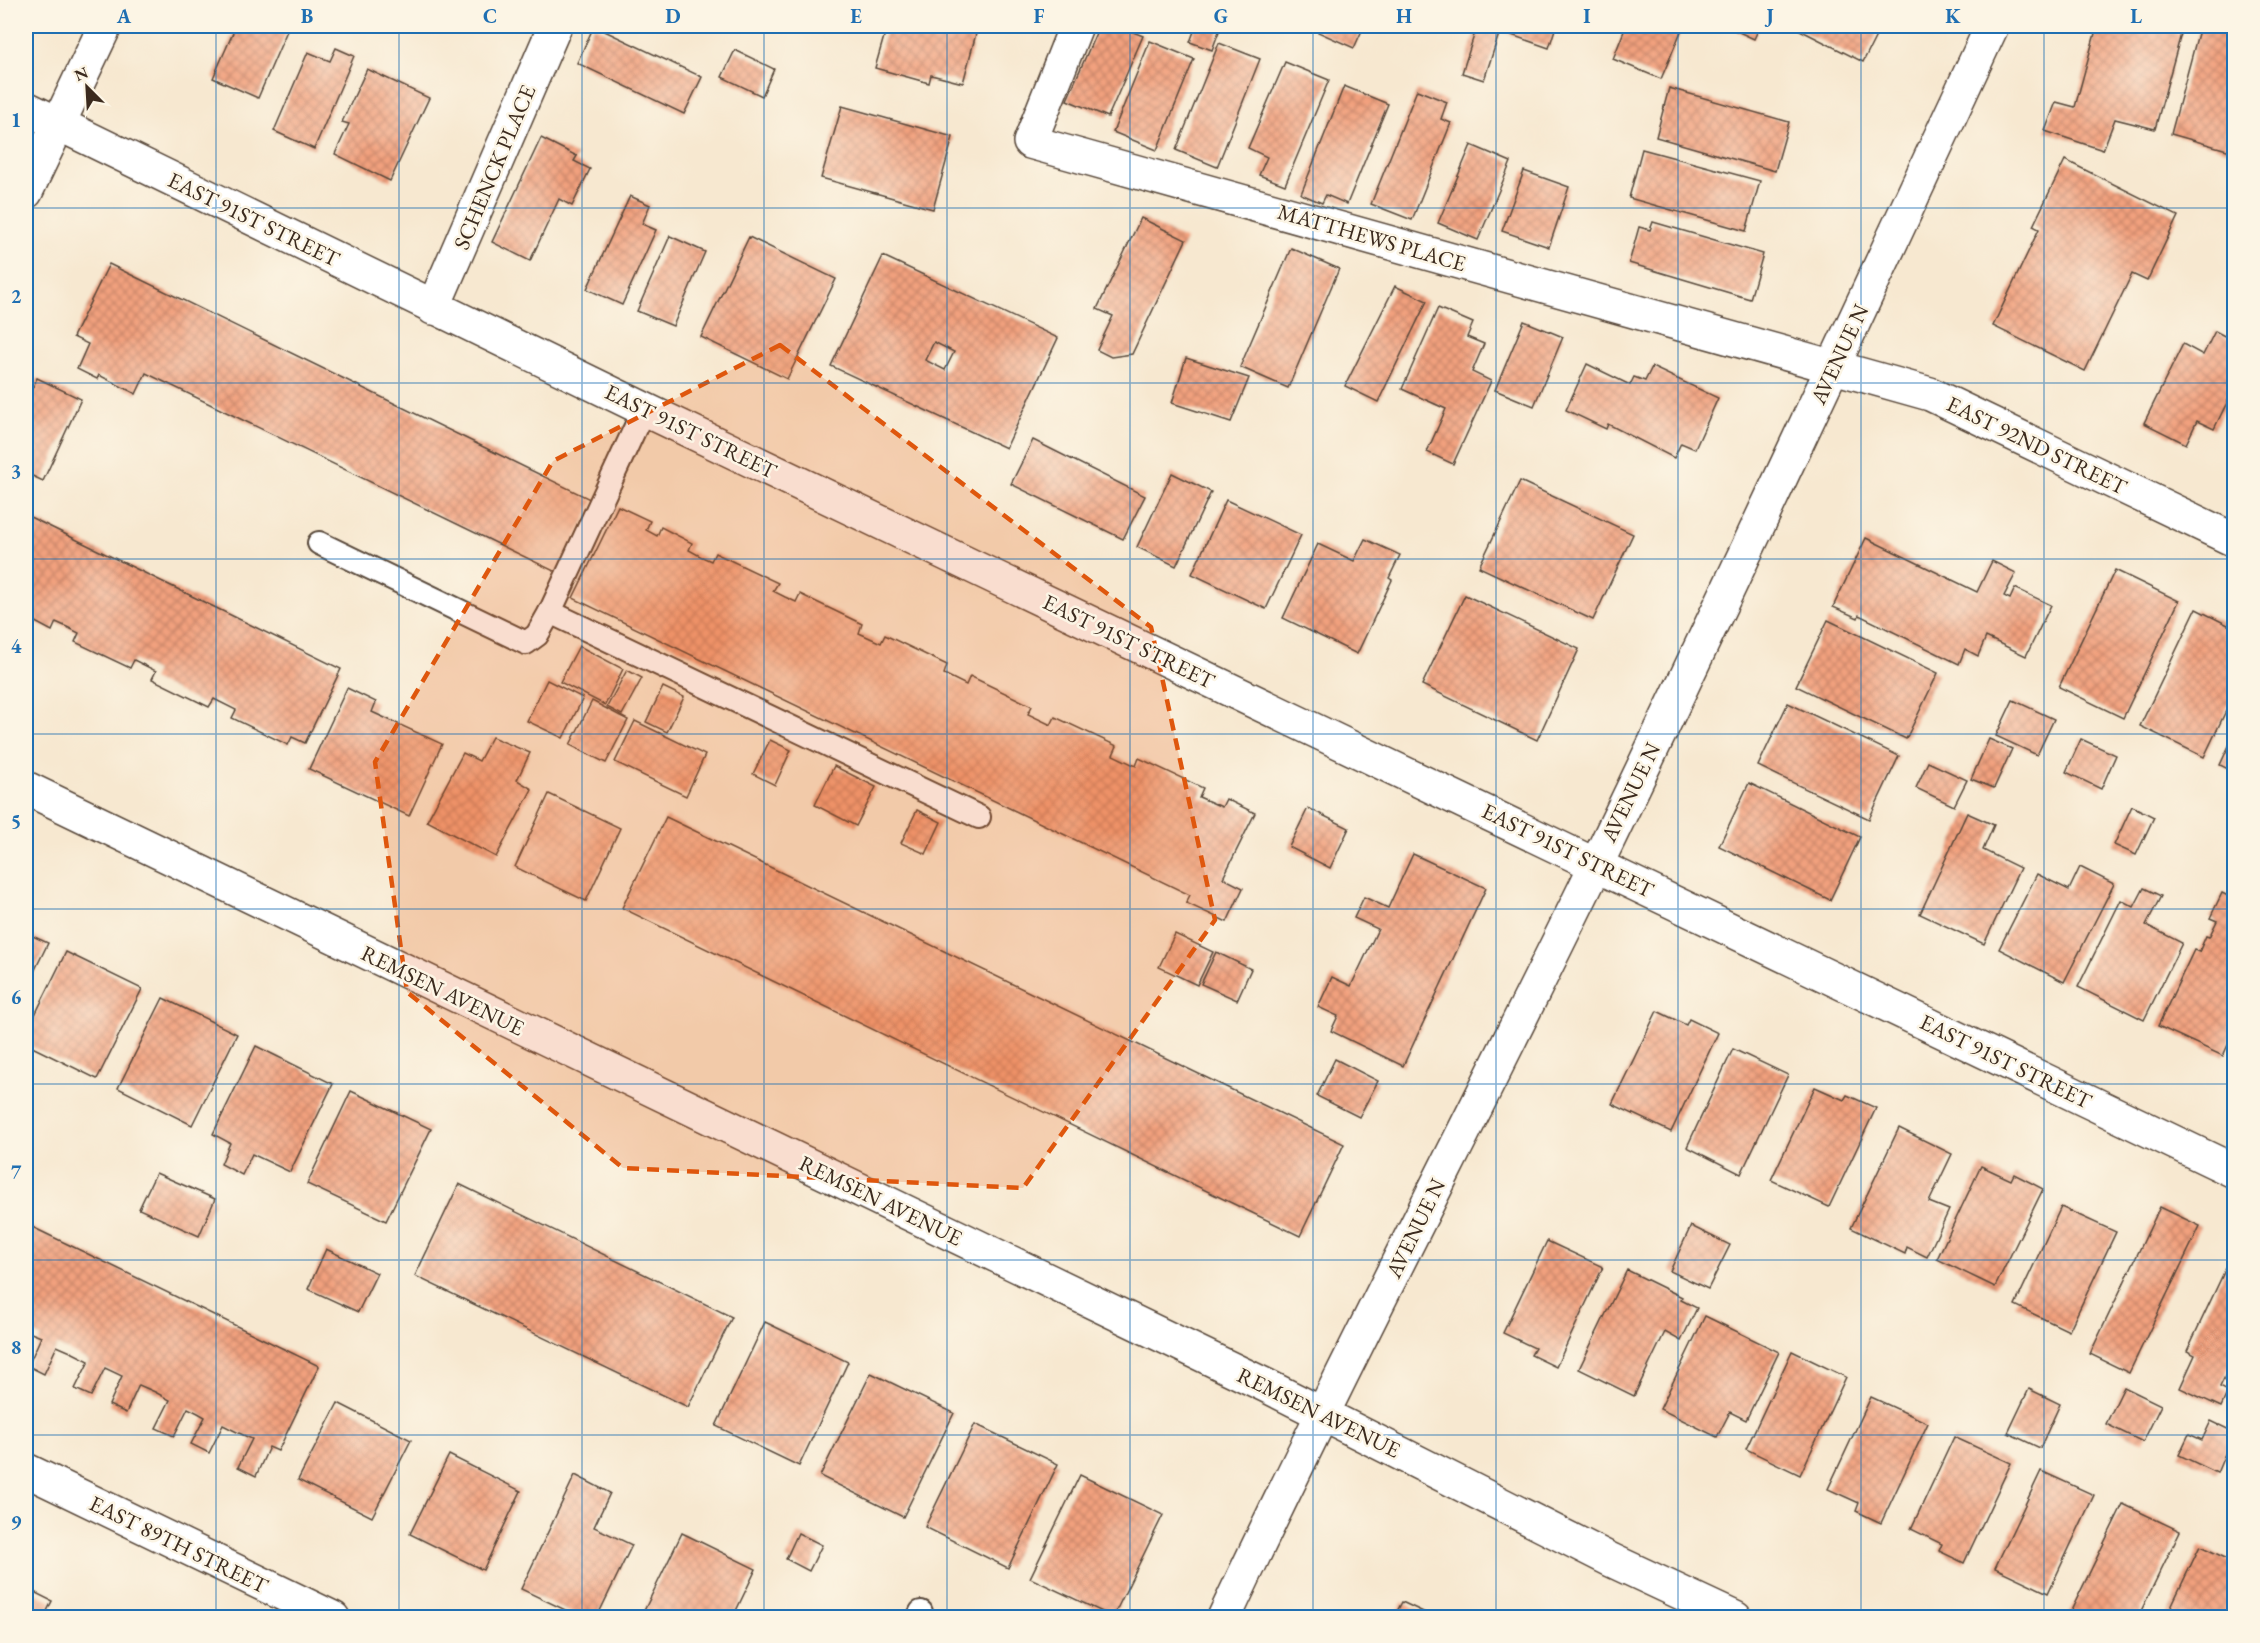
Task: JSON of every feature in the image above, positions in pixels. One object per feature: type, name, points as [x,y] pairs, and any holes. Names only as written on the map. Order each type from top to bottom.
[{"type":"street","points":[[26,192],[105,26]]},
{"type":"street","name":"SCHENCK PLACE","points":[[434,308],[555,26]]},
{"type":"street","name":"MATTHEWS PLACE","points":[[1076,26],[1030,142],[1833,367]]},
{"type":"street","name":"AVENUE N","points":[[1224,1617],[1596,864],[1833,367],[1992,26]]},
{"type":"street","name":"EAST 91ST STREET","points":[[26,108],[434,308],[2235,1171]]},
{"type":"street","name":"EAST 92ND STREET","points":[[1833,367],[1930,394],[2235,540]]},
{"type":"street","name":"REMSEN AVENUE","points":[[26,788],[1323,1413],[1611,1560],[1735,1617]]},
{"type":"street","name":"EAST 89TH STREET","points":[[26,1470],[333,1617]]},
{"type":"lane","points":[[319,543],[526,643],[537,635],[550,612],[644,409]]},
{"type":"lane","points":[[550,612],[979,817]]},
{"type":"highlighted area","points":[[780,345],[1151,627],[1215,920],[1023,1188],[623,1168],[407,992],[375,762],[553,461]]},
{"type":"building","points":[[236,26],[289,26],[258,98],[213,78]]},
{"type":"building","points":[[594,26],[702,77],[684,114],[577,63]]},
{"type":"building","points":[[887,26],[978,26],[963,83],[931,75],[929,83],[875,68]]},
{"type":"building","points":[[1099,26],[1118,26],[1143,36],[1108,117],[1067,100]]},
{"type":"building","points":[[1196,26],[1221,26],[1212,50],[1190,42]]},
{"type":"building","points":[[1321,26],[1364,26],[1354,48],[1318,32]]},
{"type":"building","points":[[1477,26],[1556,26],[1549,48],[1500,31],[1484,80],[1462,73]]},
{"type":"building","points":[[1626,26],[1673,26],[1682,29],[1661,79],[1613,59]]},
{"type":"building","points":[[1726,26],[1760,26],[1754,39]]},
{"type":"building","points":[[1792,26],[1881,26],[1863,62]]},
{"type":"building","points":[[2097,26],[2147,26],[2181,34],[2155,129],[2115,119],[2103,150],[2045,131],[2056,102],[2075,107]]},
{"type":"building","points":[[2200,26],[2213,26],[2234,31],[2234,152],[2171,134]]},
{"type":"building","points":[[1150,41],[1194,59],[1157,150],[1113,132]]},
{"type":"building","points":[[1219,43],[1260,59],[1217,167],[1176,150]]},
{"type":"building","points":[[336,48],[354,56],[314,149],[274,131],[308,52],[330,61]]},
{"type":"building","points":[[735,50],[774,69],[762,96],[722,77]]},
{"type":"building","points":[[1285,62],[1329,80],[1285,185],[1259,175],[1267,157],[1248,148]]},
{"type":"building","points":[[367,69],[429,98],[390,181],[335,154],[349,124],[342,122]]},
{"type":"building","points":[[1344,86],[1388,104],[1347,204],[1326,195],[1322,203],[1301,194]]},
{"type":"building","points":[[1669,88],[1789,122],[1775,171],[1656,137]]},
{"type":"building","points":[[1417,90],[1447,102],[1441,119],[1451,123],[1412,220],[1371,204]]},
{"type":"building","points":[[842,106],[953,137],[933,209],[821,178]]},
{"type":"building","points":[[541,138],[577,156],[574,161],[590,169],[572,206],[559,199],[530,261],[492,242]]},
{"type":"building","points":[[1471,145],[1511,162],[1478,240],[1438,223]]},
{"type":"building","points":[[1642,149],[1760,181],[1746,231],[1629,198]]},
{"type":"building","points":[[2065,160],[2178,216],[2147,281],[2132,274],[2085,371],[1993,326],[2039,229],[2033,226]]},
{"type":"building","points":[[1524,171],[1569,187],[1549,247],[1502,231]]},
{"type":"building","points":[[630,196],[650,205],[642,224],[656,230],[622,305],[587,289]]},
{"type":"building","points":[[1141,218],[1186,240],[1132,354],[1111,357],[1097,350],[1113,316],[1097,309]]},
{"type":"building","points":[[1653,222],[1763,254],[1750,299],[1629,263],[1639,227],[1650,230]]},
{"type":"building","points":[[670,236],[705,252],[673,326],[637,311]]},
{"type":"building","points":[[749,237],[836,279],[787,379],[701,337]]},
{"type":"building","points":[[1291,248],[1339,269],[1288,388],[1240,367]]},
{"type":"building","points":[[883,256],[1058,338],[1006,448],[831,366]],"holes":[[[934,342],[954,352],[945,370],[925,360]]]},
{"type":"building","points":[[109,264],[594,501],[558,573],[146,373],[136,394],[99,375],[97,379],[77,369],[88,344],[73,337]]},
{"type":"building","points":[[1395,286],[1427,301],[1378,402],[1345,386]]},
{"type":"building","points":[[1438,308],[1473,323],[1467,337],[1484,344],[1472,372],[1491,381],[1453,464],[1427,452],[1446,409],[1402,389]]},
{"type":"building","points":[[1524,321],[1563,337],[1534,406],[1495,390]]},
{"type":"building","points":[[2215,331],[2234,341],[2234,388],[2214,429],[2197,421],[2186,444],[2144,423],[2183,344],[2203,355]]},
{"type":"building","points":[[1186,358],[1249,378],[1231,422],[1172,403]]},
{"type":"building","points":[[1587,364],[1630,385],[1634,377],[1645,381],[1652,367],[1718,398],[1695,449],[1681,443],[1674,458],[1608,424],[1606,429],[1566,410]]},
{"type":"building","points":[[37,378],[81,399],[43,481],[26,473],[26,402]]},
{"type":"building","points":[[1033,440],[1145,496],[1123,539],[1011,484]]},
{"type":"building","points":[[1172,473],[1211,492],[1176,566],[1137,547]]},
{"type":"building","points":[[1520,481],[1633,534],[1593,620],[1479,567]]},
{"type":"building","points":[[1226,500],[1301,535],[1266,609],[1192,574]]},
{"type":"building","points":[[618,506],[650,521],[646,530],[657,536],[661,527],[692,543],[689,550],[700,556],[711,561],[715,553],[778,583],[773,591],[785,597],[796,602],[800,594],[862,624],[859,633],[881,643],[885,635],[947,665],[944,674],[966,685],[970,676],[1032,706],[1028,714],[1051,725],[1055,717],[1117,746],[1113,755],[1136,766],[1139,758],[1203,788],[1199,797],[1222,807],[1226,799],[1255,813],[1223,878],[1243,888],[1227,922],[1186,903],[1190,895],[573,598]]},
{"type":"building","points":[[26,515],[341,669],[305,743],[292,737],[288,745],[232,718],[236,710],[214,699],[209,707],[152,679],[156,671],[134,660],[130,668],[75,642],[79,633],[67,627],[56,622],[52,631],[26,617]]},
{"type":"building","points":[[1866,538],[1977,592],[1992,561],[2016,573],[2004,596],[2010,599],[2015,588],[2051,605],[2026,656],[1986,637],[1978,656],[1965,649],[1959,664],[1859,615],[1858,618],[1833,607]]},
{"type":"building","points":[[1365,539],[1400,555],[1389,578],[1392,580],[1357,654],[1283,618],[1318,544],[1354,561]]},
{"type":"building","points":[[2115,570],[2179,601],[2123,718],[2059,687]]},
{"type":"building","points":[[1465,595],[1579,649],[1537,740],[1422,685]]},
{"type":"building","points":[[2196,609],[2234,628],[2234,694],[2204,757],[2140,726]]},
{"type":"building","points":[[1828,620],[1938,673],[1906,739],[1796,686]]},
{"type":"building","points":[[579,646],[623,669],[605,705],[560,682]]},
{"type":"building","points":[[627,670],[642,678],[622,715],[607,707]]},
{"type":"building","points":[[547,680],[583,698],[563,738],[527,721]]},
{"type":"building","points":[[663,687],[684,697],[667,732],[646,722]]},
{"type":"building","points":[[347,688],[376,702],[372,712],[442,744],[409,816],[309,769]]},
{"type":"building","points":[[2013,700],[2054,719],[2037,755],[1996,736]]},
{"type":"building","points":[[592,701],[628,720],[606,763],[570,745]]},
{"type":"building","points":[[1788,703],[1899,756],[1869,819],[1758,766]]},
{"type":"building","points":[[635,721],[705,755],[686,796],[615,762]]},
{"type":"building","points":[[2234,735],[2234,772],[2220,765]]},
{"type":"building","points":[[492,737],[530,753],[517,780],[532,789],[496,857],[427,821],[463,753],[479,761]]},
{"type":"building","points":[[1989,739],[2012,749],[1994,788],[1971,779]]},
{"type":"building","points":[[2081,739],[2116,755],[2101,789],[2066,772]]},
{"type":"building","points":[[770,740],[791,750],[775,785],[753,774]]},
{"type":"building","points":[[1928,762],[1967,780],[1954,806],[1916,788]]},
{"type":"building","points":[[834,766],[876,787],[856,826],[815,805]]},
{"type":"building","points":[[1749,783],[1860,837],[1830,900],[1719,846]]},
{"type":"building","points":[[549,794],[620,828],[586,901],[515,867]]},
{"type":"building","points":[[2132,806],[2154,817],[2136,855],[2114,845]]},
{"type":"building","points":[[1308,808],[1349,828],[1330,868],[1289,847]]},
{"type":"building","points":[[917,810],[941,822],[926,854],[901,843]]},
{"type":"building","points":[[1967,813],[1994,825],[1983,850],[2020,868],[1984,944],[1920,914]]},
{"type":"building","points":[[666,817],[1344,1144],[1300,1236],[622,908]]},
{"type":"building","points":[[1413,854],[1486,888],[1403,1066],[1331,1031],[1338,1016],[1318,1007],[1332,977],[1351,986],[1378,929],[1354,918],[1364,897],[1388,908]]},
{"type":"building","points":[[2080,867],[2114,884],[2064,982],[1999,949],[2037,874],[2069,890]]},
{"type":"building","points":[[2144,888],[2161,896],[2146,925],[2182,943],[2144,1020],[2078,987],[2121,900],[2134,907]]},
{"type":"building","points":[[2222,893],[2234,899],[2234,1031],[2223,1056],[2158,1026],[2194,950],[2199,952],[2206,936],[2209,937],[2217,921],[2210,918]]},
{"type":"building","points":[[26,933],[48,943],[26,988]]},
{"type":"building","points":[[1175,934],[1213,952],[1197,985],[1159,967]]},
{"type":"building","points":[[66,952],[142,989],[97,1079],[26,1044],[26,1033]]},
{"type":"building","points":[[1216,952],[1251,969],[1237,1000],[1201,984]]},
{"type":"building","points":[[163,998],[237,1034],[192,1125],[118,1088]]},
{"type":"building","points":[[1657,1011],[1686,1025],[1689,1019],[1718,1033],[1671,1132],[1612,1104]]},
{"type":"building","points":[[256,1046],[333,1084],[290,1172],[252,1154],[242,1175],[221,1164],[230,1143],[213,1134]]},
{"type":"building","points":[[1733,1049],[1788,1075],[1741,1174],[1687,1147]]},
{"type":"building","points":[[1335,1059],[1378,1081],[1359,1117],[1317,1096]]},
{"type":"building","points":[[1815,1087],[1844,1100],[1847,1095],[1876,1108],[1829,1207],[1771,1180]]},
{"type":"building","points":[[351,1091],[431,1129],[386,1221],[307,1184]]},
{"type":"building","points":[[1899,1128],[1952,1154],[1929,1202],[1949,1210],[1927,1257],[1907,1247],[1905,1254],[1851,1228]]},
{"type":"building","points":[[1981,1166],[2011,1180],[2014,1174],[2043,1189],[1995,1287],[1937,1259]]},
{"type":"building","points":[[156,1173],[215,1199],[199,1236],[139,1209]]},
{"type":"building","points":[[459,1184],[732,1317],[688,1407],[415,1276]]},
{"type":"building","points":[[2061,1207],[2116,1232],[2069,1331],[2015,1305]]},
{"type":"building","points":[[2160,1207],[2200,1226],[2129,1373],[2090,1354]]},
{"type":"building","points":[[26,1224],[319,1366],[278,1451],[269,1447],[256,1476],[238,1467],[252,1439],[223,1425],[209,1453],[191,1444],[205,1417],[188,1408],[174,1436],[156,1428],[170,1400],[155,1392],[139,1385],[126,1413],[109,1405],[122,1376],[105,1368],[91,1396],[75,1389],[89,1361],[73,1353],[57,1346],[44,1374],[28,1366],[41,1337],[26,1331]]},
{"type":"building","points":[[1691,1226],[1730,1245],[1708,1289],[1670,1271]]},
{"type":"building","points":[[1547,1241],[1603,1267],[1556,1367],[1531,1355],[1535,1348],[1503,1333]]},
{"type":"building","points":[[326,1249],[377,1273],[358,1312],[308,1289]]},
{"type":"building","points":[[2234,1251],[2234,1357],[2220,1387],[2228,1391],[2221,1407],[2180,1388],[2195,1355],[2187,1351]]},
{"type":"building","points":[[1627,1270],[1682,1297],[1681,1300],[1697,1308],[1681,1341],[1665,1332],[1634,1396],[1579,1369]]},
{"type":"building","points":[[1705,1316],[1779,1352],[1746,1420],[1730,1412],[1717,1437],[1660,1409]]},
{"type":"building","points":[[765,1322],[848,1362],[799,1466],[716,1426]]},
{"type":"building","points":[[1792,1351],[1846,1377],[1800,1475],[1746,1449]]},
{"type":"building","points":[[871,1373],[954,1413],[903,1517],[820,1476]]},
{"type":"building","points":[[2124,1387],[2161,1405],[2143,1442],[2106,1424]]},
{"type":"building","points":[[2029,1389],[2060,1404],[2040,1448],[2008,1433]]},
{"type":"building","points":[[1871,1397],[1928,1423],[1881,1523],[1856,1511],[1859,1503],[1828,1489]]},
{"type":"building","points":[[338,1403],[411,1440],[372,1517],[298,1480]]},
{"type":"building","points":[[2211,1421],[2234,1432],[2217,1473],[2179,1455],[2189,1434],[2202,1440]]},
{"type":"building","points":[[975,1424],[1058,1464],[1008,1568],[925,1527]]},
{"type":"building","points":[[1954,1437],[2011,1463],[1964,1563],[1939,1551],[1942,1544],[1911,1529]]},
{"type":"building","points":[[449,1455],[521,1491],[483,1570],[410,1534]]},
{"type":"building","points":[[2041,1471],[2094,1495],[2048,1593],[1995,1568]]},
{"type":"building","points":[[575,1475],[610,1493],[594,1527],[632,1545],[597,1617],[580,1617],[521,1589]]},
{"type":"building","points":[[1080,1475],[1163,1515],[1113,1617],[1030,1578]]},
{"type":"building","points":[[2123,1504],[2180,1531],[2138,1617],[2073,1617],[2069,1615]]},
{"type":"building","points":[[682,1533],[756,1569],[733,1617],[641,1617]]},
{"type":"building","points":[[798,1533],[822,1545],[809,1571],[786,1559]]},
{"type":"building","points":[[2200,1546],[2234,1562],[2234,1617],[2166,1617]]},
{"type":"building","points":[[26,1588],[52,1601],[44,1617],[26,1617]]},
{"type":"building","points":[[1402,1602],[1434,1617],[1394,1617]]}]
